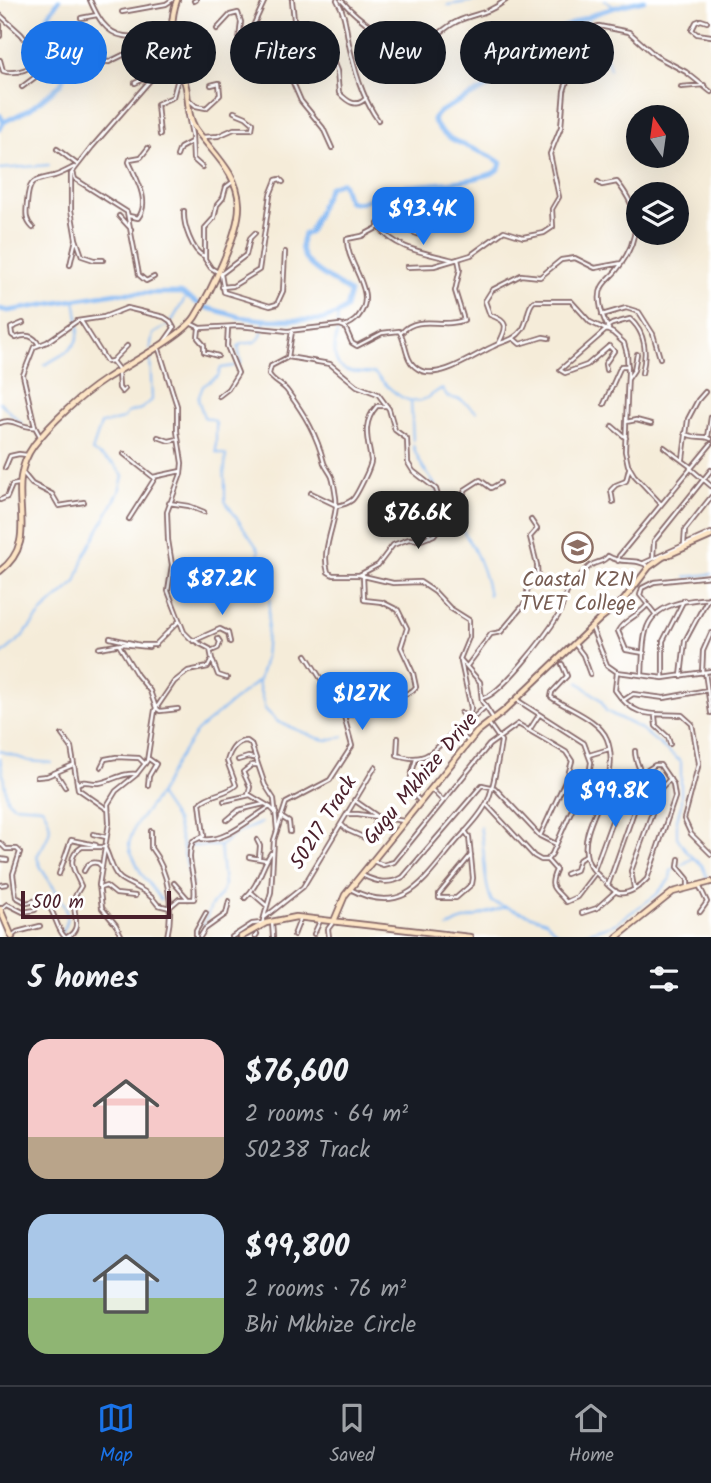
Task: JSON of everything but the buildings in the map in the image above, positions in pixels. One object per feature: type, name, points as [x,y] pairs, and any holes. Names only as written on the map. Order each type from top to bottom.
[{"type":"street","points":[[90,0],[104,26],[121,35]]},
{"type":"street","points":[[122,12],[175,0],[174,21]]},
{"type":"street","points":[[217,29],[230,15],[238,13],[241,22],[239,51],[247,53],[254,24],[265,0]]},
{"type":"street","points":[[292,0],[294,20],[281,67],[291,78],[301,101],[323,128],[332,148]]},
{"type":"street","points":[[339,0],[372,27],[400,43],[414,47],[426,43],[455,22],[491,11],[506,0]]},
{"type":"street","points":[[339,0],[351,54],[366,98],[378,120]]},
{"type":"street","points":[[0,15],[21,35]]},
{"type":"street","points":[[81,18],[97,15]]},
{"type":"street","points":[[707,22],[696,22],[692,30],[697,34],[711,36]]},
{"type":"street","points":[[0,25],[0,36]]},
{"type":"street","points":[[407,267],[440,265],[471,255],[504,231],[523,237],[544,233],[553,227],[552,209],[559,197],[550,154],[561,127],[564,91],[582,31],[594,26],[629,32],[659,58],[683,70],[711,92]]},
{"type":"street","points":[[0,60],[3,71],[13,73],[21,70]]},
{"type":"street","points":[[188,99],[196,106],[206,108],[220,95],[219,83],[211,85]]},
{"type":"street","points":[[22,87],[26,84]]},
{"type":"street","points":[[103,260],[82,256],[76,239],[69,184],[72,172],[146,84]]},
{"type":"street","points":[[160,135],[157,104],[173,97],[176,84]]},
{"type":"street","points":[[185,84],[193,159],[202,167]]},
{"type":"street","points":[[338,84],[339,93],[355,104],[366,98]]},
{"type":"street","points":[[681,87],[704,85]]},
{"type":"street","points":[[0,571],[12,561],[21,541],[18,484],[27,455],[88,392],[190,323],[219,273],[238,224],[239,204],[234,181],[226,166],[194,126],[188,106]]},
{"type":"street","points":[[203,137],[218,136],[234,129],[252,129],[253,123],[250,119],[234,112]]},
{"type":"street","points":[[177,156],[180,148],[192,141]]},
{"type":"street","points":[[129,216],[138,218],[144,207],[139,182],[129,162],[130,159],[141,156],[148,148]]},
{"type":"street","points":[[57,149],[78,166]]},
{"type":"street","points":[[33,228],[27,221],[26,214],[31,183],[78,166]]},
{"type":"street","points":[[72,172],[75,179],[124,208],[133,231],[140,278],[148,281],[154,277]]},
{"type":"street","points":[[222,287],[240,283],[259,270],[270,195],[275,180],[283,182]]},
{"type":"street","points":[[234,181],[226,187],[224,196],[216,205],[214,218],[206,226],[204,256],[209,266],[219,273],[226,294],[270,306],[277,304],[283,291],[285,252]]},
{"type":"street","points":[[598,182],[602,185],[616,182],[626,198]]},
{"type":"street","points":[[184,211],[183,219],[196,251],[204,256]]},
{"type":"street","points":[[119,216],[133,231]]},
{"type":"street","points":[[190,323],[199,328],[292,331],[351,324],[359,316],[365,296],[347,239],[362,236],[379,227],[382,220],[421,235],[425,234],[422,229]]},
{"type":"street","points":[[379,227],[387,238],[415,251],[453,260]]},
{"type":"street","points":[[219,273],[246,255],[250,238],[255,233]]},
{"type":"street","points":[[70,265],[76,239]]},
{"type":"street","points":[[607,329],[602,315],[601,289],[633,245]]},
{"type":"street","points":[[499,344],[505,330],[504,323],[500,318],[490,315],[485,305],[492,290],[521,275],[540,277],[561,260],[575,258],[589,267],[598,268],[621,263]]},
{"type":"street","points":[[401,333],[407,327],[418,323],[453,323],[464,320],[454,291],[460,267],[458,259]]},
{"type":"street","points":[[401,333],[410,361],[423,372],[460,365],[513,338],[523,329],[530,305],[536,300],[571,301],[590,322],[611,332],[624,343],[628,366],[625,451],[629,469],[626,481],[611,490],[613,502]]},
{"type":"street","points":[[602,315],[626,308],[639,312],[653,334],[660,358]]},
{"type":"street","points":[[41,438],[35,427],[23,375],[32,349],[58,336],[77,321],[104,317],[127,309],[151,312],[168,318],[174,326],[164,342]]},
{"type":"street","points":[[606,370],[606,362],[614,351],[610,346],[580,370],[565,373],[560,370],[611,324],[630,319],[636,325],[646,348],[642,373]]},
{"type":"street","points":[[81,321],[119,371],[119,388],[121,391],[125,389]]},
{"type":"street","points":[[23,323],[12,328],[12,335],[15,338],[24,335],[30,337],[39,345]]},
{"type":"street","points":[[343,326],[356,345],[382,333],[401,333]]},
{"type":"street","points":[[219,396],[238,373],[227,346],[228,327]]},
{"type":"street","points":[[199,328],[198,338],[205,345],[204,352],[218,356]]},
{"type":"street","points":[[288,357],[292,331]]},
{"type":"street","points":[[513,338],[520,344],[543,337],[549,338]]},
{"type":"street","points":[[110,362],[127,346]]},
{"type":"street","points":[[158,346],[177,406],[181,471],[169,503],[167,522],[172,565],[167,587],[184,632],[193,641],[211,651]]},
{"type":"street","points":[[628,379],[633,373],[637,354]]},
{"type":"street","points":[[361,575],[378,565],[393,545],[436,534],[442,510],[436,489],[413,471],[408,463],[407,439],[395,430],[387,406],[379,395],[358,386],[330,363],[288,357],[271,366],[269,374],[286,388],[320,444],[324,464],[334,486],[337,506],[330,528],[327,569],[333,575],[361,575],[393,583],[420,582],[435,592],[450,608],[469,620],[470,631],[460,657],[471,708],[469,718]]},
{"type":"street","points":[[604,404],[621,366],[628,366]]},
{"type":"street","points":[[683,459],[689,414],[705,392]]},
{"type":"street","points":[[337,506],[353,499],[370,467],[366,441],[368,421],[377,406],[387,406]]},
{"type":"street","points":[[618,561],[619,556],[691,468],[710,440],[711,418]]},
{"type":"street","points":[[626,422],[636,420],[651,424]]},
{"type":"street","points":[[0,423],[9,421],[27,428],[35,427]]},
{"type":"street","points":[[612,426],[626,438]]},
{"type":"street","points":[[685,433],[693,438],[710,440]]},
{"type":"street","points":[[158,438],[169,441],[178,439]]},
{"type":"street","points":[[664,447],[683,459],[711,486]]},
{"type":"street","points":[[124,454],[156,478]]},
{"type":"street","points":[[5,468],[10,456],[27,455]]},
{"type":"street","points":[[629,469],[661,504]]},
{"type":"street","points":[[653,558],[654,541],[711,470]]},
{"type":"street","points":[[20,471],[32,484],[52,494],[59,506],[84,502]]},
{"type":"street","points":[[129,519],[156,478],[181,471]]},
{"type":"street","points":[[442,510],[448,503],[459,502],[465,490],[479,481],[491,489],[500,483]]},
{"type":"street","points":[[0,500],[6,497],[12,485],[18,484]]},
{"type":"street","points":[[311,493],[337,506]]},
{"type":"street","points":[[684,544],[685,530],[711,497]]},
{"type":"street","points":[[409,499],[425,522],[430,537]]},
{"type":"street","points":[[169,503],[190,506],[204,512]]},
{"type":"street","points":[[467,666],[491,634],[500,632],[526,601],[528,585],[538,584],[537,565],[530,537],[537,529],[531,520]]},
{"type":"street","points":[[647,565],[653,558],[711,534]]},
{"type":"street","points":[[481,698],[487,699],[499,691],[524,662],[559,615],[569,588],[591,565],[602,562],[608,556],[618,561],[647,565],[711,534]]},
{"type":"street","name":"Gugu Mkhize Drive","points":[[334,921],[342,900],[350,889],[469,742],[574,643],[624,601],[647,565]]},
{"type":"street","points":[[344,716],[362,711],[384,698],[411,693],[416,686],[401,647],[407,628],[402,617],[398,610],[386,603],[364,600],[361,575]]},
{"type":"street","points":[[656,615],[640,595],[642,588],[652,583],[711,576]]},
{"type":"street","points":[[638,582],[642,588]]},
{"type":"street","points":[[642,676],[646,629],[656,615],[678,601],[709,598]]},
{"type":"street","points":[[681,676],[685,641],[709,598]]},
{"type":"street","points":[[663,678],[663,641],[684,600]]},
{"type":"street","points":[[643,653],[626,650],[618,632],[620,627],[647,605]]},
{"type":"street","points":[[99,648],[118,645],[142,648],[155,645],[178,622]]},
{"type":"street","points":[[592,627],[607,665],[617,672],[663,678],[711,671]]},
{"type":"street","points":[[193,641],[220,629],[228,633],[230,642]]},
{"type":"street","points":[[711,633],[703,651],[703,673],[711,713]]},
{"type":"street","points":[[110,638],[140,645],[155,645]]},
{"type":"street","points":[[211,651],[218,648],[218,639]]},
{"type":"street","points":[[574,643],[583,655],[590,674]]},
{"type":"street","points":[[118,645],[152,695],[156,708],[149,758],[137,774],[115,792],[107,809],[109,823],[100,888],[102,908],[122,937]]},
{"type":"street","points":[[211,651],[218,675],[227,678]]},
{"type":"street","points":[[256,936],[271,890],[272,850],[285,806],[290,800],[331,780],[350,751],[352,740],[344,716],[306,655]]},
{"type":"street","points":[[156,708],[177,678],[188,671],[205,669],[212,659]]},
{"type":"street","points":[[350,889],[383,900],[408,894],[420,885],[485,804],[491,787],[500,737],[481,698],[480,682],[461,662]]},
{"type":"street","points":[[485,804],[534,856],[547,860],[556,870],[552,879],[554,890],[567,902],[579,896],[595,871],[625,786],[642,773],[660,765],[670,779],[675,793],[672,811],[645,883],[625,892],[616,891],[595,871],[586,855],[585,848],[611,769],[609,749],[601,730],[551,697],[552,692],[567,676],[562,664]]},
{"type":"street","points":[[617,672],[615,690],[639,712],[655,716],[682,715],[694,726],[699,764],[684,819],[691,834],[711,854]]},
{"type":"street","points":[[624,700],[633,694],[664,698],[708,690]]},
{"type":"street","points":[[516,699],[582,741],[589,755],[590,769],[547,860]]},
{"type":"street","points":[[469,718],[485,707]]},
{"type":"street","points":[[156,708],[163,711],[178,709]]},
{"type":"street","points":[[461,713],[469,718]]},
{"type":"street","points":[[530,729],[539,715]]},
{"type":"street","points":[[655,716],[656,726],[670,744]]},
{"type":"street","points":[[373,861],[383,864],[394,862],[489,745],[518,724],[566,752],[572,764],[540,836]]},
{"type":"street","points":[[398,738],[398,756],[416,759],[430,753],[456,730],[469,742]]},
{"type":"street","points":[[62,735],[70,745],[80,791],[107,809]]},
{"type":"street","points":[[202,839],[204,835],[201,802],[228,792],[237,784],[227,765],[232,749],[247,741],[251,744],[264,784],[274,799],[276,831]]},
{"type":"street","points":[[589,755],[609,749]]},
{"type":"street","points":[[608,885],[643,786],[642,773],[635,763],[635,751]]},
{"type":"street","points":[[101,767],[105,759],[116,757],[139,758],[145,764]]},
{"type":"street","points":[[238,760],[249,757],[254,759]]},
{"type":"street","points":[[148,785],[149,776],[156,765],[149,758]]},
{"type":"street","points":[[416,759],[410,791],[420,802]]},
{"type":"street","points":[[37,777],[74,765]]},
{"type":"street","points":[[248,795],[250,787],[243,772],[252,765],[259,765]]},
{"type":"street","name":"50217 Track","points":[[232,937],[253,924],[261,923],[301,889],[375,767]]},
{"type":"street","points":[[56,773],[65,787]]},
{"type":"street","points":[[77,784],[84,780],[100,783],[137,774]]},
{"type":"street","points":[[634,889],[631,871],[661,788],[670,779]]},
{"type":"street","points":[[362,875],[383,882],[403,877],[483,785],[491,787],[540,836],[556,844]]},
{"type":"street","points":[[431,789],[443,802]]},
{"type":"street","points":[[224,802],[248,795],[276,813]]},
{"type":"street","points":[[355,800],[379,818]]},
{"type":"street","points":[[227,820],[239,810],[265,804]]},
{"type":"street","points":[[171,907],[177,900],[194,900],[196,885],[190,849],[193,841],[223,837],[270,807]]},
{"type":"street","points":[[347,814],[404,821]]},
{"type":"street","points":[[281,817],[289,822],[290,832]]},
{"type":"street","points":[[373,831],[379,818]]},
{"type":"street","points":[[341,824],[347,830],[365,838]]},
{"type":"street","points":[[151,831],[151,848],[158,856],[171,907],[167,937]]},
{"type":"street","points":[[465,831],[469,837],[471,855],[473,878],[471,885],[454,898],[438,897],[471,855]]},
{"type":"street","points":[[93,834],[106,838]]},
{"type":"street","points":[[59,874],[71,840],[104,848],[120,878],[142,888],[158,905],[171,907]]},
{"type":"street","points":[[257,841],[260,845],[259,858]]},
{"type":"street","points":[[0,843],[6,849],[18,849],[21,853],[13,874],[16,897],[27,904],[45,900],[56,917],[60,932],[66,937],[73,934],[76,927],[74,900],[81,886],[72,868],[72,859],[80,848],[104,848]]},
{"type":"street","points":[[246,898],[260,877],[272,850]]},
{"type":"street","points":[[566,874],[576,870],[579,860],[586,855]]},
{"type":"street","points":[[249,857],[267,860]]},
{"type":"street","points":[[0,859],[7,860]]},
{"type":"street","points":[[679,859],[678,867],[688,878],[688,887]]},
{"type":"street","points":[[84,871],[93,862],[102,868]]},
{"type":"street","points":[[617,937],[666,897],[688,887],[711,882]]},
{"type":"street","points":[[174,883],[188,899]]},
{"type":"street","points":[[0,885],[7,884]]},
{"type":"street","points":[[699,885],[707,902],[700,912]]},
{"type":"street","points":[[100,888],[106,886],[116,894],[135,896]]},
{"type":"street","points":[[582,913],[597,908],[616,891]]},
{"type":"street","points":[[251,892],[267,906]]},
{"type":"street","points":[[198,937],[226,915],[229,901]]},
{"type":"street","points":[[35,910],[23,912],[7,904],[0,909],[12,937],[17,932],[40,926]]},
{"type":"street","points":[[198,937],[196,931],[206,913]]},
{"type":"street","points":[[241,937],[261,923],[300,917],[470,937]]},
{"type":"street","points":[[294,935],[300,917]]},
{"type":"street","points":[[314,934],[321,919]]},
{"type":"street","points":[[272,921],[273,937]]},
{"type":"street","points":[[328,937],[328,929],[334,921]]},
{"type":"waterway","points":[[4,122],[30,109],[61,84],[66,71],[66,44],[46,35],[41,26],[59,0]]},
{"type":"waterway","points":[[448,5],[480,0]]},
{"type":"waterway","points":[[605,0],[614,7]]},
{"type":"waterway","points":[[0,309],[8,311],[115,293],[181,293],[204,307],[240,317],[322,320],[338,314],[346,308],[350,293],[315,269],[303,254],[301,245],[329,187],[342,182],[348,201],[360,202],[391,187],[462,181],[493,173],[499,169],[501,163],[444,134],[433,119],[436,115],[492,84],[526,47],[535,46],[562,28],[582,19],[644,0]]},
{"type":"waterway","points":[[587,17],[588,21]]},
{"type":"waterway","points":[[107,54],[121,51]]},
{"type":"waterway","points":[[0,115],[4,122],[0,129]]},
{"type":"waterway","points":[[0,169],[49,165]]},
{"type":"waterway","points":[[172,321],[187,295]]},
{"type":"waterway","points":[[44,365],[66,352],[76,341],[79,325],[75,300]]},
{"type":"waterway","points":[[337,324],[338,314]]},
{"type":"waterway","points":[[262,327],[266,320]]},
{"type":"waterway","points":[[150,348],[153,334],[170,324]]},
{"type":"waterway","points":[[337,327],[336,361],[344,370],[374,373],[404,399],[412,401],[427,398],[442,389],[448,397],[461,400],[477,412]]},
{"type":"waterway","points":[[237,365],[241,363],[238,347],[243,343],[257,341],[261,337],[261,329]]},
{"type":"waterway","points":[[0,656],[21,638],[44,610],[76,582],[85,555],[119,492],[123,476],[114,464],[92,451],[101,424],[123,419],[127,413],[141,409],[152,400],[150,355]]},
{"type":"waterway","points":[[224,477],[226,455],[216,452],[216,424],[214,420],[204,417],[198,399],[203,386],[218,376],[221,368],[234,366]]},
{"type":"waterway","points":[[411,400],[413,441]]},
{"type":"waterway","points":[[0,402],[23,425]]},
{"type":"waterway","points":[[413,445],[444,504]]},
{"type":"waterway","points":[[161,900],[141,873],[130,850],[129,843],[135,826],[159,794],[197,731],[259,680],[265,658],[270,598],[258,560],[259,550],[225,501],[225,479]]},
{"type":"waterway","points":[[446,507],[473,548],[489,595]]},
{"type":"waterway","points":[[686,577],[711,574]]},
{"type":"waterway","points":[[578,682],[601,700],[606,711],[641,729],[681,762],[681,805],[677,819],[677,837],[687,852],[702,865],[708,880]]},
{"type":"waterway","points":[[258,683],[265,709],[278,722],[317,738],[327,740],[343,737]]},
{"type":"waterway","points":[[0,751],[29,761],[52,763]]},
{"type":"waterway","points":[[0,758],[7,799],[13,805],[42,807],[49,821],[48,837],[37,856],[66,909],[61,937]]},
{"type":"waterway","points":[[159,796],[176,821],[192,885]]},
{"type":"waterway","points":[[185,846],[220,846],[237,833],[261,823]]},
{"type":"waterway","points":[[480,827],[492,902],[546,921],[556,932],[563,934],[582,934],[615,924],[656,895],[670,879],[671,871],[676,866]]},
{"type":"waterway","points":[[203,926],[224,885],[220,846]]},
{"type":"waterway","points":[[680,866],[693,858]]},
{"type":"waterway","points":[[447,928],[505,907]]},
{"type":"place","name":"Coastal KZN TVET College","points":[[578,548]]}]
